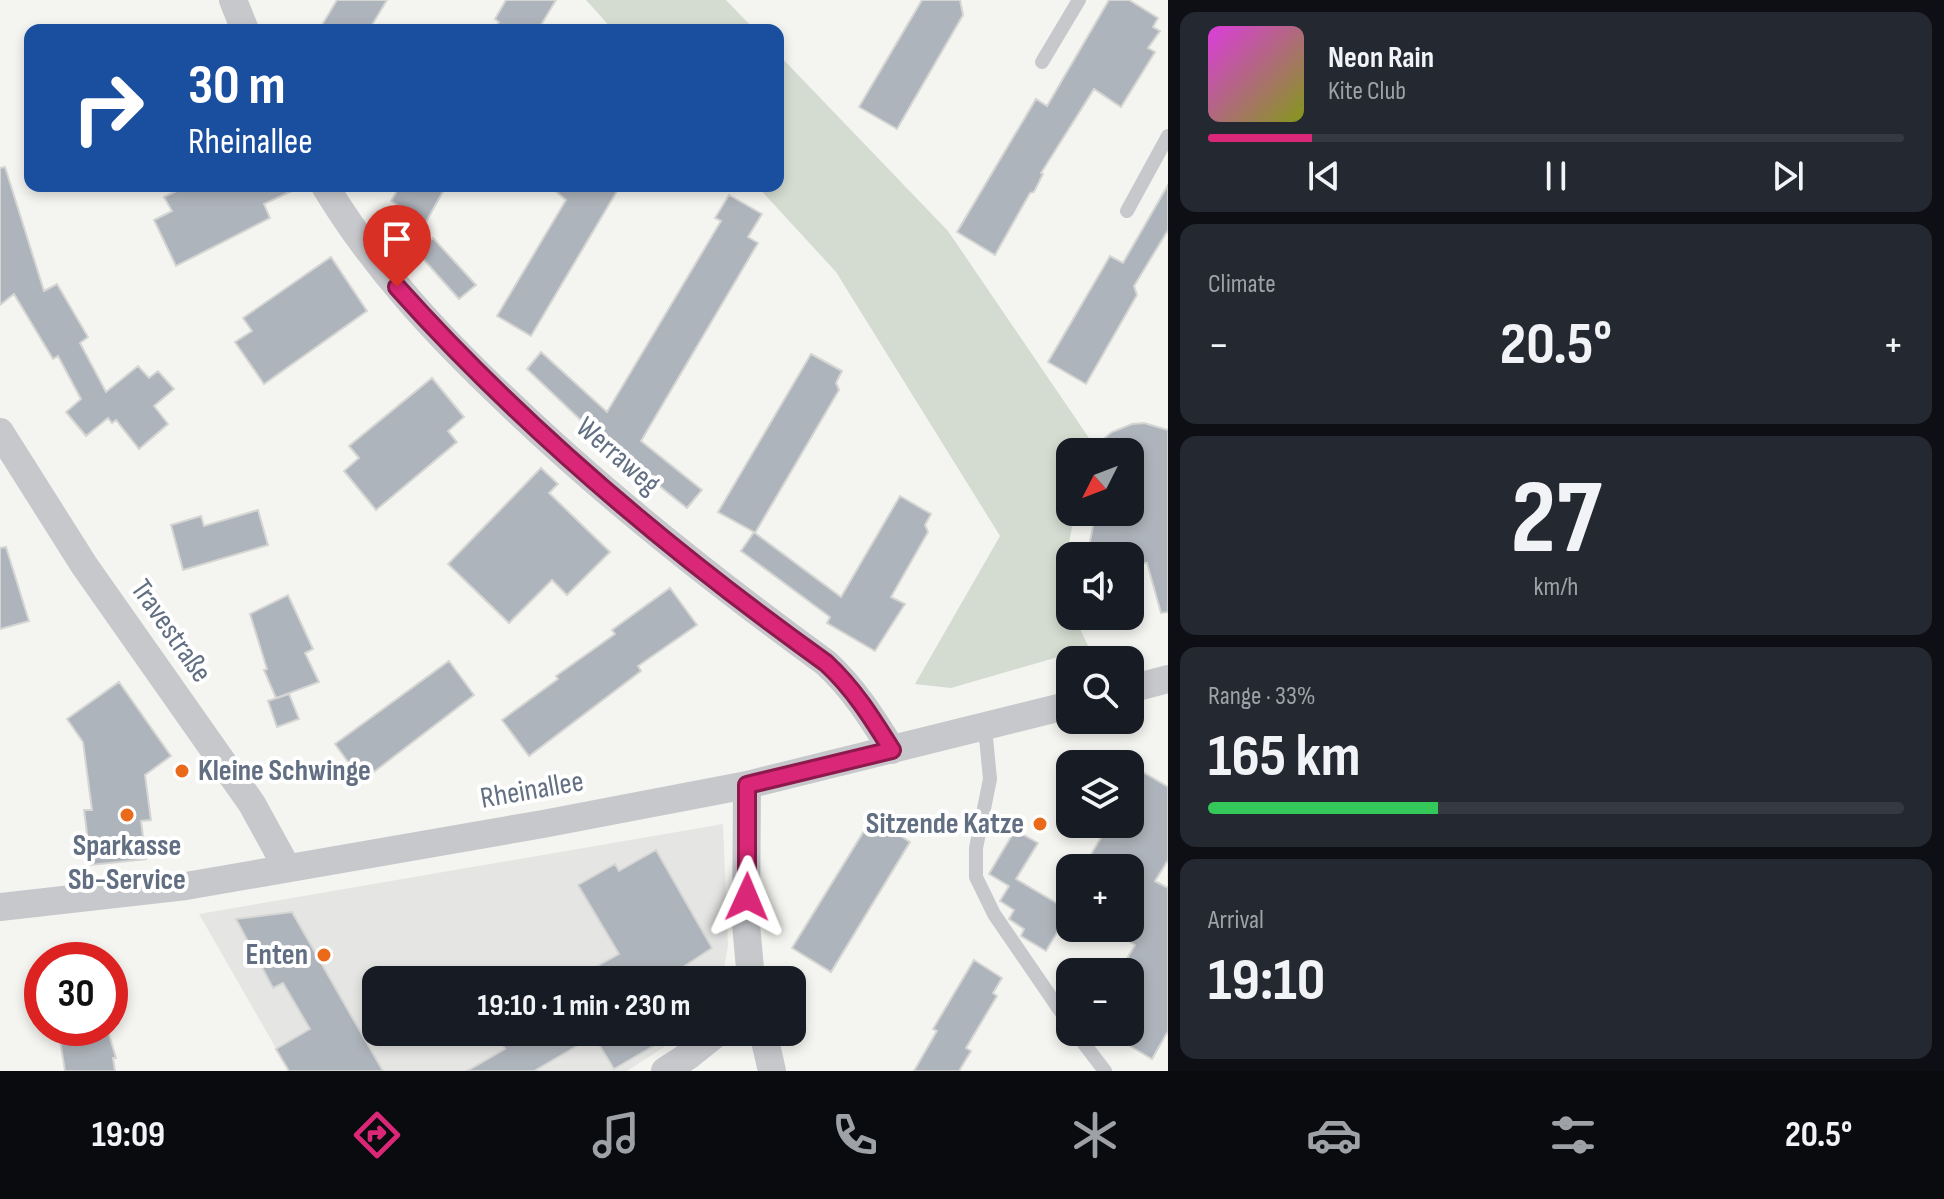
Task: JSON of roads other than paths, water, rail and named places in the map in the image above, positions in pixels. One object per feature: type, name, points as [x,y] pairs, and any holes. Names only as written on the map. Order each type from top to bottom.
[{"type":"street","points":[[233,0],[243,24]]},
{"type":"street","name":"Werraweg","points":[[329,192],[353,230],[397,287],[452,349],[553,446],[668,544],[826,663],[849,684],[892,750]]},
{"type":"street","name":"Travestraße","points":[[0,432],[84,565],[252,804],[287,868]]},
{"type":"street","points":[[1144,685],[1168,679]]},
{"type":"street","name":"Rheinallee","points":[[0,907],[186,886],[543,824],[747,785],[1056,709]]},
{"type":"street","points":[[747,785],[746,924],[750,966]]},
{"type":"street","points":[[665,1071],[700,1046]]},
{"type":"street","points":[[766,1046],[772,1071]]},
{"type":"lane","points":[[1042,62],[1079,0]]},
{"type":"lane","points":[[1127,211],[1168,136]]},
{"type":"lane","points":[[985,727],[990,767],[976,848],[976,877],[994,914],[1056,1005]]},
{"type":"lane","points":[[1086,1046],[1105,1071]]},
{"type":"place","name":"Kleine Schwinge","points":[[182,771]]},
{"type":"place","name":"Sparkasse Sb-Service","points":[[127,815]]},
{"type":"place","name":"Sitzende Katze","points":[[1040,824]]},
{"type":"place","name":"Enten","points":[[324,955]]}]
